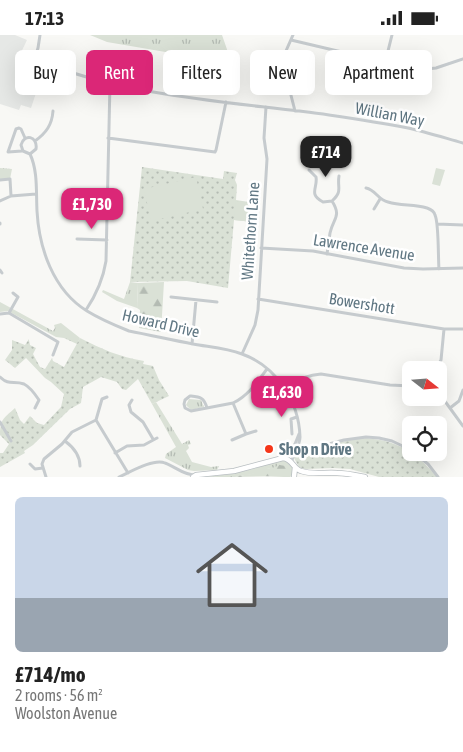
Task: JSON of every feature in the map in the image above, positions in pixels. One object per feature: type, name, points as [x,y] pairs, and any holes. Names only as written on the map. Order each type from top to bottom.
[{"type":"main road","points":[[195,476],[234,471],[283,458],[292,462],[300,471],[318,474],[339,473],[364,477]]},
{"type":"main road","points":[[294,477],[295,467]]},
{"type":"main road","points":[[312,477],[318,474]]},
{"type":"street","points":[[37,50],[40,35]]},
{"type":"street","points":[[293,35],[282,60],[295,111]]},
{"type":"street","points":[[388,50],[392,35]]},
{"type":"street","points":[[291,40],[332,50]]},
{"type":"street","points":[[432,69],[463,59]]},
{"type":"street","name":"Willian Way","points":[[153,91],[330,115],[409,129],[463,143]]},
{"type":"street","points":[[86,310],[98,291],[104,275],[106,261],[110,95]]},
{"type":"street","points":[[108,138],[215,152],[226,102]]},
{"type":"street","name":"Whitethorn Lane","points":[[242,354],[257,317],[267,159],[264,138],[266,107]]},
{"type":"street","points":[[35,141],[51,124],[53,111]]},
{"type":"street","points":[[23,151],[20,145],[22,141],[26,138],[31,138],[35,141],[36,149],[30,154],[23,151],[8,152],[16,129],[21,129],[26,138]]},
{"type":"street","name":"Howard Drive","points":[[30,154],[34,164],[39,231],[42,246],[58,283],[86,310],[129,331],[242,354],[267,369],[284,387],[297,417],[300,438],[292,457],[292,462]]},
{"type":"street","points":[[309,171],[316,177],[317,181],[314,190],[316,197],[323,202],[332,201],[338,195],[340,188],[336,180],[339,176]]},
{"type":"street","points":[[0,179],[10,179],[11,196]]},
{"type":"street","points":[[366,188],[372,188],[380,199],[395,204],[431,210],[435,215],[437,224],[439,269]]},
{"type":"street","points":[[0,201],[11,196],[36,194]]},
{"type":"street","points":[[76,194],[76,204]]},
{"type":"street","points":[[76,199],[108,199]]},
{"type":"street","points":[[374,209],[380,199]]},
{"type":"street","points":[[327,254],[331,231],[338,214],[332,201]]},
{"type":"street","points":[[437,224],[463,225]]},
{"type":"street","points":[[77,239],[107,239]]},
{"type":"street","points":[[82,239],[82,244]]},
{"type":"street","name":"Lawrence Avenue","points":[[261,248],[305,250],[394,267],[415,269],[463,268]]},
{"type":"street","points":[[9,313],[18,297],[13,293]]},
{"type":"street","points":[[171,297],[217,303]]},
{"type":"street","name":"Bowershott","points":[[258,299],[444,329],[463,329]]},
{"type":"street","points":[[192,343],[196,300]]},
{"type":"street","points":[[0,314],[9,313],[58,342],[53,355]]},
{"type":"street","points":[[441,361],[444,329]]},
{"type":"street","points":[[207,408],[204,400],[201,398],[190,396],[185,400],[185,408],[191,411],[207,408],[233,403],[245,396],[267,369]]},
{"type":"street","points":[[284,387],[300,379],[320,374],[402,386]]},
{"type":"street","points":[[0,377],[7,383],[24,384],[29,388],[39,400],[35,408]]},
{"type":"street","points":[[450,408],[459,401],[463,390]]},
{"type":"street","points":[[107,397],[102,399],[96,420],[128,473]]},
{"type":"street","points":[[115,453],[127,446],[144,445],[155,438],[143,422],[131,412],[129,403],[132,401]]},
{"type":"street","points":[[233,403],[246,434]]},
{"type":"street","points":[[448,405],[463,426]]},
{"type":"street","points":[[292,433],[291,419],[297,417]]},
{"type":"street","points":[[46,477],[43,468],[44,459],[65,441],[72,432],[96,420]]},
{"type":"street","points":[[0,422],[11,441]]},
{"type":"street","points":[[0,431],[4,428]]},
{"type":"street","points":[[232,439],[256,431]]},
{"type":"street","points":[[283,458],[297,445],[310,449],[344,440],[366,437],[392,441],[402,446]]},
{"type":"street","points":[[65,441],[79,457],[80,466]]},
{"type":"street","points":[[424,461],[438,477]]},
{"type":"street","points":[[119,477],[156,462],[163,462],[181,472],[195,476]]},
{"type":"street","points":[[30,464],[35,469],[43,468]]},
{"type":"street","points":[[181,472],[183,477]]},
{"type":"shaded area","points":[[0,35],[15,35],[27,40],[22,50],[15,50],[15,95],[35,95],[31,108],[21,105],[19,110],[0,104]]},
{"type":"green space","points":[[90,35],[222,35],[227,50],[163,50],[163,52],[107,42]]},
{"type":"green space","points":[[142,167],[223,179],[224,171],[237,173],[235,180],[237,185],[236,200],[255,203],[253,222],[234,220],[228,288],[187,281],[130,282]]},
{"type":"green space","points":[[0,168],[12,169],[10,179],[0,180]]},
{"type":"green space","points":[[436,168],[445,170],[440,186],[432,184]]},
{"type":"green space","points":[[196,177],[203,209],[151,221],[144,189]]},
{"type":"green space","points":[[236,201],[255,203],[253,222],[234,220]]},
{"type":"green space","points":[[130,282],[138,283],[137,308],[117,301],[102,292],[103,290],[124,299]]},
{"type":"green space","points":[[164,282],[161,332],[139,328],[140,310],[137,308],[138,283]]},
{"type":"green space","points":[[0,302],[53,331],[54,325],[61,323],[80,338],[77,344],[64,338],[56,337],[8,311],[0,312]]},
{"type":"green space","points":[[80,338],[111,352],[144,361],[143,364],[153,366],[169,396],[152,404],[138,379],[126,390],[122,389],[117,382],[101,377],[83,387],[81,403],[70,409],[33,445],[24,451],[25,453],[0,467],[0,453],[3,453],[9,444],[0,435],[1,425],[5,417],[15,408],[20,420],[24,424],[30,416],[37,423],[44,425],[61,407],[64,394],[26,358],[15,368],[5,360],[12,350],[12,340],[25,345],[29,339],[30,345],[36,348],[33,354],[40,367],[45,369],[52,358],[53,361],[64,367]]},
{"type":"green space","points":[[189,399],[201,400],[204,407],[191,410],[186,405]]},
{"type":"green space","points":[[156,402],[182,444],[189,440],[191,444],[188,445],[189,448],[186,451],[192,462],[211,467],[219,466],[217,470],[188,470],[165,458],[166,454],[176,447],[152,404]]},
{"type":"green space","points":[[373,439],[402,447],[402,461],[422,461],[437,477],[379,477],[350,469],[305,469],[299,467],[294,458],[300,449],[307,451],[349,440]]},
{"type":"green space","points":[[281,459],[286,460],[293,467],[290,477],[266,477],[283,476],[274,468],[235,477],[205,477],[253,469]]},
{"type":"green space","points":[[279,465],[286,466],[287,473],[283,476],[235,477],[251,474]]},
{"type":"place","name":"Shop n Drive","points":[[269,449]]}]
